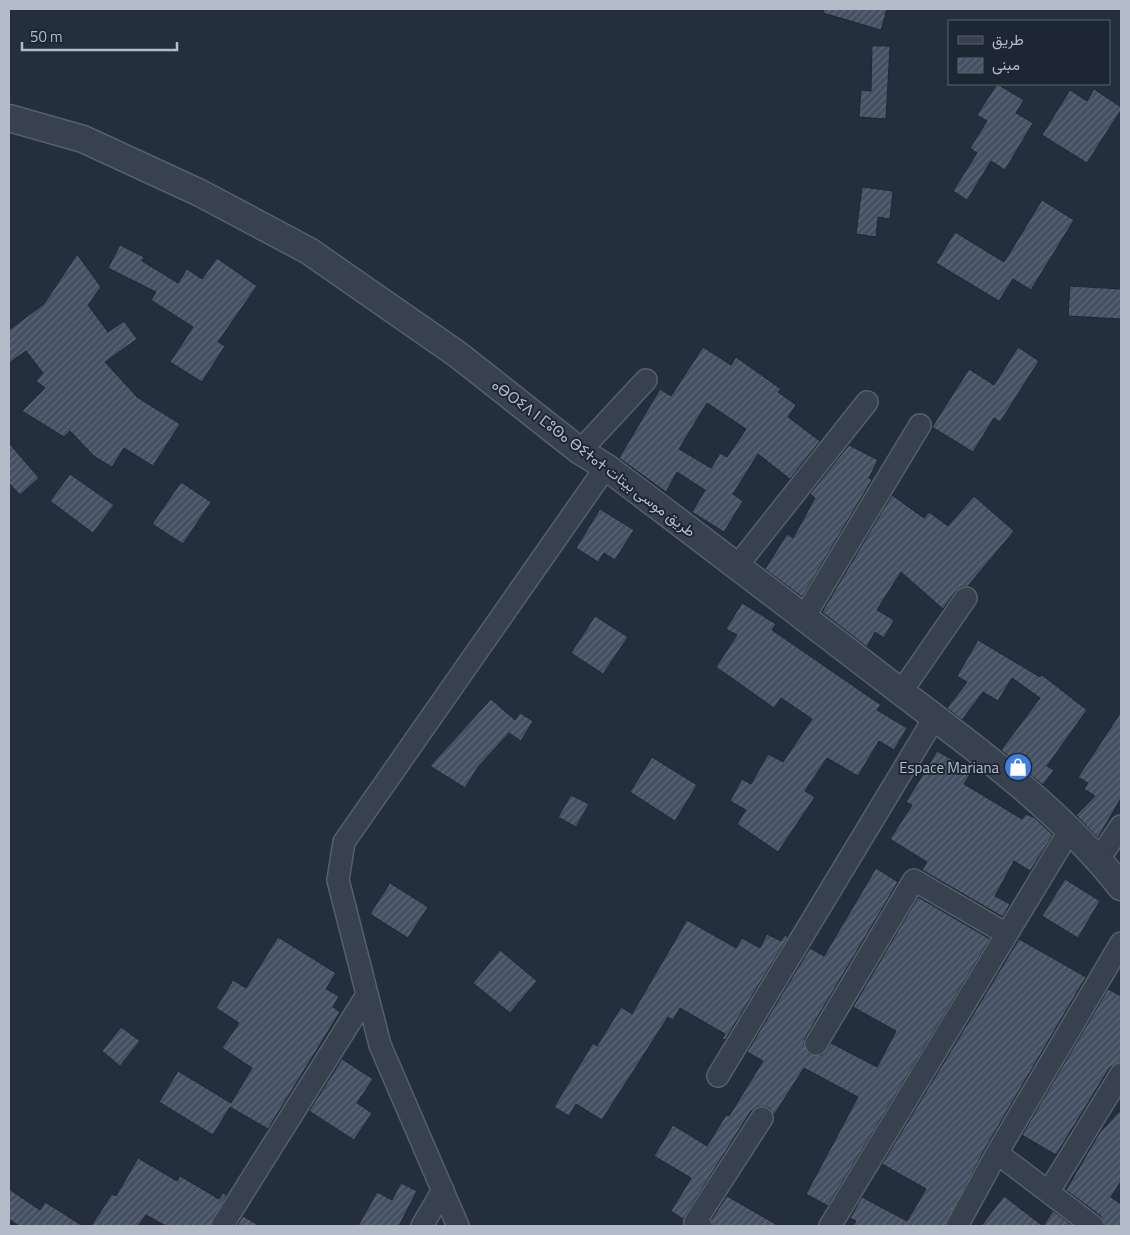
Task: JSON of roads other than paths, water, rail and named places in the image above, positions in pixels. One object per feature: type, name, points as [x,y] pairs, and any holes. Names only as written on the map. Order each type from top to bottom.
[{"type":"street","name":"ⴰⴱⵔⵉⴷ ⵏ ⵎⵓⵙⴰ ⴱⵉⵜⴰⵜ طريق موسى بيتات","points":[[9,118],[83,139],[200,193],[309,250],[457,354],[580,450],[606,467],[804,617],[1041,801],[1099,859],[1121,887]]},
{"type":"street","points":[[580,450],[646,380]]},
{"type":"street","points":[[737,566],[867,402]]},
{"type":"street","points":[[804,617],[920,425]]},
{"type":"street","points":[[458,1226],[380,1045],[338,880],[344,842],[606,467]]},
{"type":"street","points":[[901,692],[966,598]]},
{"type":"street","points":[[718,1076],[935,718]]},
{"type":"street","points":[[1099,859],[1121,826]]},
{"type":"street","points":[[830,1226],[1005,933],[1070,830]]},
{"type":"street","points":[[816,1044],[914,880],[1005,933]]},
{"type":"street","points":[[957,1226],[997,1153],[1121,943]]},
{"type":"street","points":[[222,1226],[367,995]]},
{"type":"street","points":[[1049,1191],[1121,1074]]},
{"type":"street","points":[[701,1226],[695,1222],[762,1118]]},
{"type":"street","points":[[997,1153],[1093,1226]]},
{"type":"street","points":[[422,1226],[443,1190]]},
{"type":"place","name":"Espace Mariana","points":[[1018,767]]}]
